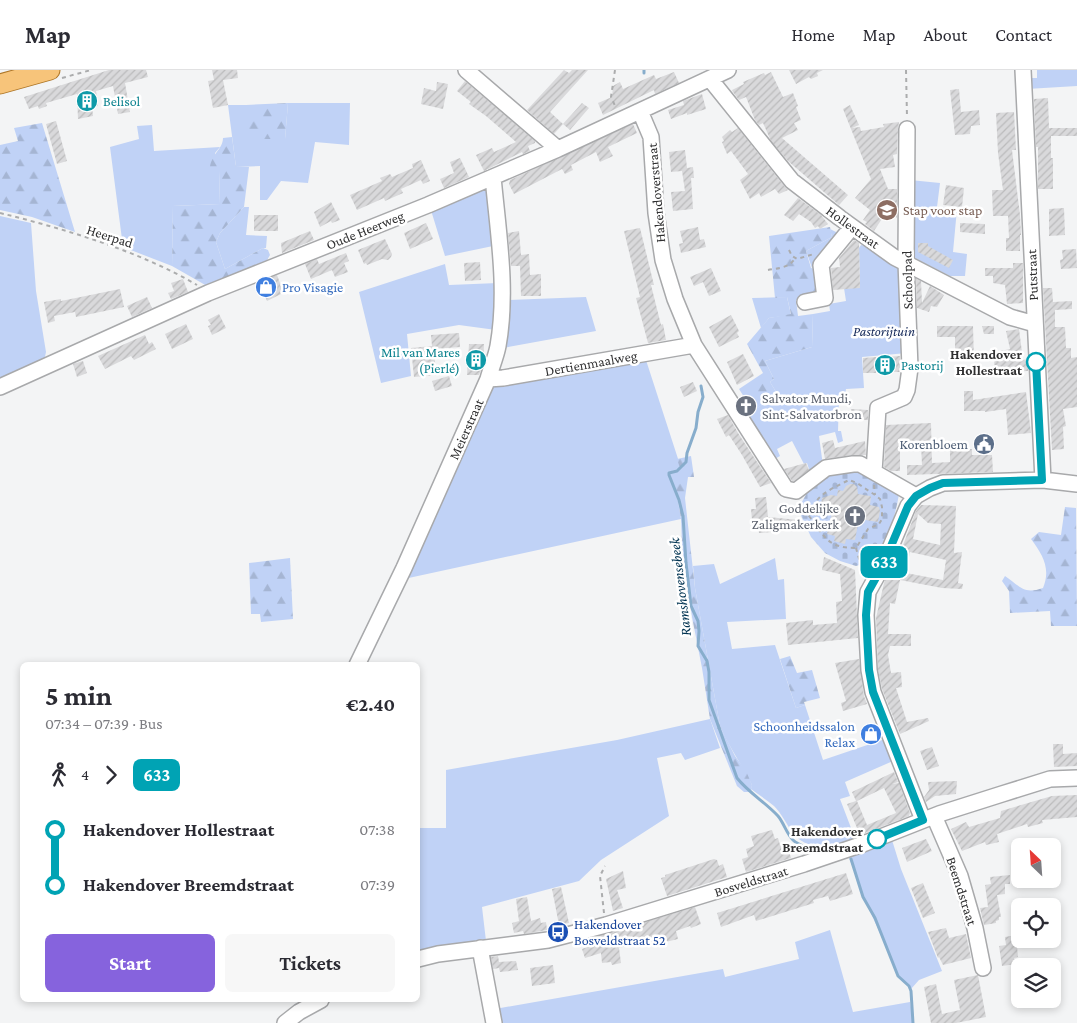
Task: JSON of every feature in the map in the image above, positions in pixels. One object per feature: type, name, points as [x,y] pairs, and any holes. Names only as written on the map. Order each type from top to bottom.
[{"type":"main road","points":[[0,84],[50,70]]},
{"type":"street","points":[[466,70],[558,149]]},
{"type":"street","name":"Oude Heerweg","points":[[0,387],[208,293],[558,149],[728,70]]},
{"type":"street","name":"Putstraat","points":[[1024,70],[1042,480]]},
{"type":"street","name":"Hollestraat","points":[[710,79],[792,181],[852,227],[894,256],[1010,317],[1034,324]]},
{"type":"street","name":"Hakendoverstraat","points":[[640,111],[651,137],[656,213],[664,260],[675,299],[694,345],[786,489],[796,492],[826,468],[860,464],[874,477],[916,496]]},
{"type":"street","name":"Schoolpad","points":[[874,477],[878,408],[904,396],[907,390],[910,368],[906,262],[907,129]]},
{"type":"street","name":"Meierstraat","points":[[358,662],[404,568],[488,379],[498,347],[502,286],[493,177]]},
{"type":"street","points":[[805,302],[826,298],[821,265],[852,227]]},
{"type":"street","name":"Dertienmaalweg","points":[[488,379],[694,345]]},
{"type":"street","points":[[916,496],[943,483],[1042,480],[1077,484]]},
{"type":"street","name":"Beemdstraat","points":[[916,496],[908,506],[883,565],[868,592],[866,615],[869,670],[873,692],[928,818],[960,876],[975,928],[982,968]]},
{"type":"street","name":"Bosveldstraat","points":[[420,959],[438,954],[548,940],[606,925],[804,864],[863,844],[928,818],[1050,780],[1077,778]]},
{"type":"street","points":[[480,948],[494,1023]]},
{"type":"street","points":[[285,1023],[300,1006],[314,1002]]},
{"type":"path","points":[[615,70],[611,97],[620,120]]},
{"type":"path","points":[[906,70],[907,129]]},
{"type":"path","name":"Heerpad","points":[[0,213],[32,221],[135,254],[170,269],[208,293]]},
{"type":"path","points":[[788,250],[795,258]]},
{"type":"path","points":[[795,258],[815,254],[824,261]]},
{"type":"path","points":[[768,270],[788,266],[795,258]]},
{"type":"path","points":[[874,477],[875,495]]},
{"type":"path","points":[[852,480],[880,499],[882,507],[880,524],[868,529],[856,548],[829,543],[820,532],[817,500],[831,490],[852,480]]},
{"type":"path","points":[[803,506],[807,514],[819,527]]},
{"type":"path","points":[[856,548],[862,566]]},
{"type":"path","points":[[606,866],[600,876],[606,925]]},
{"type":"green space","points":[[1037,70],[1077,70],[1077,86],[1027,89],[1028,78],[1037,78]]},
{"type":"green space","points":[[288,103],[350,103],[349,145],[315,142],[308,183],[281,181],[267,200],[260,200],[260,166],[236,167],[228,105],[246,105],[246,139],[285,139]]},
{"type":"green space","points":[[288,103],[285,139],[246,139],[246,105]]},
{"type":"green space","points":[[42,123],[75,232],[32,217],[0,210],[0,145],[18,141],[14,128]]},
{"type":"green space","points":[[152,125],[154,151],[220,147],[215,153],[219,170],[220,204],[173,206],[172,266],[123,247],[110,147],[139,139],[137,126]]},
{"type":"green space","points":[[232,137],[236,167],[249,167],[244,207],[220,233],[216,242],[225,269],[263,248],[268,250],[270,255],[266,262],[207,286],[172,266],[173,206],[220,204],[219,171],[210,171],[210,165],[221,146],[223,138]]},
{"type":"green space","points":[[910,180],[940,183],[937,207],[957,209],[953,252],[967,254],[965,276],[950,276],[911,256]]},
{"type":"green space","points":[[481,187],[487,191],[493,246],[445,256],[430,207]]},
{"type":"green space","points":[[244,207],[249,207],[246,235],[267,236],[266,248],[225,269],[216,242],[220,233]]},
{"type":"green space","points":[[0,216],[31,223],[36,291],[46,352],[44,361],[0,383]]},
{"type":"green space","points":[[830,227],[832,237],[806,251],[811,268],[816,269],[821,295],[796,300],[798,316],[813,314],[812,347],[765,361],[774,379],[770,382],[778,395],[753,411],[739,389],[763,373],[747,344],[769,318],[791,314],[787,297],[775,298],[769,236]]},
{"type":"green space","points":[[830,229],[838,233],[816,269],[812,268],[806,251],[832,237]]},
{"type":"green space","name":"Pastorijtuin","points":[[861,245],[866,246],[904,270],[907,353],[862,357],[864,388],[846,389],[845,396],[839,397],[838,431],[841,431],[843,441],[838,443],[835,432],[819,436],[823,466],[811,475],[807,463],[804,464],[792,441],[777,449],[780,456],[773,460],[746,415],[778,395],[770,382],[774,379],[765,361],[812,347],[813,314],[830,311],[829,304],[846,301],[844,288],[860,286],[859,248]]},
{"type":"green space","points":[[445,264],[449,285],[498,283],[496,330],[459,325],[407,334],[411,376],[381,383],[359,292]]},
{"type":"green space","points":[[586,297],[596,331],[503,348],[509,300]]},
{"type":"green space","points":[[787,297],[791,315],[769,318],[761,328],[752,298]]},
{"type":"green space","points":[[645,357],[681,468],[669,472],[678,501],[681,519],[404,579],[492,383]]},
{"type":"green space","points":[[691,456],[694,477],[688,477],[685,498],[695,588],[720,726],[735,756],[746,771],[752,785],[751,792],[744,792],[737,786],[710,719],[692,617],[682,546],[681,519],[678,501],[669,472],[680,468],[677,459]]},
{"type":"green space","points":[[854,468],[899,494],[891,528],[877,560],[856,566],[840,561],[825,553],[811,537],[798,509],[808,491],[824,476]]},
{"type":"green space","points":[[1065,507],[1076,508],[1077,626],[1051,626],[1050,611],[1010,613],[1009,591],[1002,581],[1005,576],[1026,590],[1043,588],[1046,568],[1039,551],[1031,539],[1039,532],[1061,535]]},
{"type":"green space","points":[[290,558],[293,619],[261,622],[260,614],[251,614],[249,563]]},
{"type":"green space","points":[[775,558],[778,580],[784,579],[786,619],[727,622],[732,649],[775,645],[796,708],[805,705],[823,760],[885,739],[893,761],[845,782],[850,796],[840,799],[856,841],[813,853],[812,845],[805,843],[794,835],[774,806],[751,789],[752,785],[720,726],[695,588],[693,566],[714,564],[720,584]]},
{"type":"green space","points":[[790,656],[797,673],[812,670],[820,698],[804,702],[805,705],[796,708],[780,659]]},
{"type":"green space","points":[[710,719],[720,748],[685,760],[681,753],[657,758],[669,816],[601,860],[579,881],[482,907],[486,941],[449,944],[420,951],[420,828],[446,828],[446,770],[617,740]]},
{"type":"green space","points":[[892,840],[901,869],[942,971],[919,980],[911,989],[901,980],[865,900],[848,855]]},
{"type":"green space","points":[[830,930],[853,1012],[910,1002],[914,1023],[497,1023],[495,1009],[723,969],[725,977],[799,959],[795,942]]},
{"type":"building","points":[[109,70],[146,70],[148,77],[125,83],[130,112],[118,114],[113,86],[96,91],[98,106],[92,107],[93,116],[78,119],[77,94],[46,103],[47,106],[39,109],[38,106],[29,109],[24,97]]},
{"type":"building","points":[[212,70],[237,70],[238,78],[223,80],[228,105],[213,108],[208,81],[214,80]]},
{"type":"building","points":[[564,70],[569,73],[572,70],[588,70],[550,112],[563,124],[554,134],[527,110]]},
{"type":"building","points":[[789,70],[823,70],[817,73],[818,76],[811,79],[809,77],[796,84]]},
{"type":"building","points":[[674,72],[679,83],[655,94],[654,90],[603,115],[598,103],[612,97],[613,86],[620,82],[623,89],[654,75],[656,79]]},
{"type":"building","points":[[771,72],[783,97],[793,93],[801,120],[794,123],[798,130],[782,138],[848,195],[839,205],[788,161],[771,141],[763,123],[759,125],[755,120],[746,97],[739,100],[732,90],[744,84],[743,82]]},
{"type":"building","points":[[465,81],[535,141],[535,143],[528,146],[530,151],[523,154],[522,152],[484,171],[476,155],[492,148],[494,152],[516,142],[469,104],[471,102],[457,91]]},
{"type":"building","points":[[437,82],[448,84],[443,109],[421,104],[424,88],[436,91]]},
{"type":"building","points":[[959,89],[961,112],[979,110],[980,125],[971,126],[970,134],[955,135],[950,90]]},
{"type":"building","points":[[702,94],[706,109],[671,119],[668,110],[684,105],[683,101]]},
{"type":"building","points":[[1048,98],[1049,128],[1077,128],[1077,136],[1051,136],[1053,189],[1038,189],[1038,147],[1036,147],[1034,99]]},
{"type":"building","points":[[582,103],[589,108],[570,130],[563,124]]},
{"type":"building","points":[[850,105],[859,125],[852,128],[860,127],[861,131],[884,127],[883,124],[899,122],[897,154],[893,155],[895,167],[880,169],[888,189],[897,189],[897,218],[887,211],[874,231],[863,220],[870,210],[855,198],[871,179],[843,109]]},
{"type":"building","points":[[1014,112],[1016,150],[1012,150],[1021,235],[1020,251],[1006,251],[1006,238],[1009,238],[1008,216],[993,216],[992,190],[1003,190],[998,153],[996,113]]},
{"type":"building","points":[[56,121],[67,161],[57,164],[46,124]]},
{"type":"building","points":[[633,124],[637,133],[608,147],[613,156],[600,162],[596,152],[571,165],[573,170],[565,174],[562,169],[514,194],[509,184],[510,180]]},
{"type":"building","points":[[738,128],[788,190],[779,194],[775,189],[761,197],[759,193],[750,199],[740,180],[748,174],[731,151],[727,154],[722,142],[724,141],[722,137],[730,130],[732,132]]},
{"type":"building","points":[[685,150],[687,168],[693,167],[694,178],[691,178],[693,209],[673,211],[671,192],[685,191],[682,171],[671,172],[669,152]]},
{"type":"building","points":[[460,158],[469,177],[444,188],[440,179],[454,173],[450,162]]},
{"type":"building","points":[[421,160],[430,181],[423,184],[421,180],[401,189],[403,193],[385,201],[384,198],[357,210],[350,195],[382,181],[380,178],[390,174],[392,177],[413,168],[412,164]]},
{"type":"building","points":[[946,185],[964,188],[962,207],[943,205]]},
{"type":"building","points":[[798,198],[821,215],[828,224],[820,229],[818,226],[815,228],[811,222],[799,214],[793,221],[784,215]]},
{"type":"building","points":[[331,202],[340,220],[332,223],[331,221],[320,227],[314,212]]},
{"type":"building","points":[[1064,208],[1065,235],[1049,236],[1049,209]]},
{"type":"building","points":[[254,215],[278,215],[278,231],[254,231]]},
{"type":"building","points":[[426,223],[433,239],[410,249],[404,233]]},
{"type":"building","points":[[960,223],[985,224],[985,234],[960,232]]},
{"type":"building","points":[[698,227],[700,240],[704,239],[706,247],[681,253],[679,244],[683,243],[680,231]]},
{"type":"building","points":[[640,228],[654,285],[651,285],[666,340],[648,343],[636,298],[640,297],[624,231]]},
{"type":"building","points":[[310,231],[314,240],[282,253],[281,243]]},
{"type":"building","points":[[519,231],[521,255],[529,254],[530,275],[541,274],[541,296],[521,296],[520,266],[511,266],[508,233]]},
{"type":"building","points":[[385,239],[392,254],[391,257],[388,260],[382,259],[367,265],[366,263],[364,264],[358,250]]},
{"type":"building","points":[[854,240],[859,243],[860,288],[833,290],[831,268],[840,267],[839,258]]},
{"type":"building","points":[[918,243],[928,243],[928,246],[953,260],[949,268],[918,252]]},
{"type":"building","points":[[1076,249],[1077,268],[1061,269],[1062,250]]},
{"type":"building","points":[[346,253],[349,261],[344,263],[348,272],[335,277],[332,270],[311,279],[305,264],[317,259],[319,264]]},
{"type":"building","points":[[480,262],[481,280],[465,281],[464,263]]},
{"type":"building","points":[[1013,263],[1023,263],[1023,303],[1007,304],[1005,285],[993,283],[993,276],[985,276],[985,268],[1013,268]]},
{"type":"building","points":[[711,268],[721,291],[709,296],[703,282],[694,286],[690,277]]},
{"type":"building","points":[[277,275],[280,283],[283,282],[287,291],[267,301],[259,283]]},
{"type":"building","points":[[183,279],[188,292],[171,299],[168,293],[174,291],[171,283]]},
{"type":"building","points":[[916,279],[921,281],[922,303],[930,286],[944,295],[937,307],[931,306],[929,312],[917,308]]},
{"type":"building","points":[[1043,288],[1052,288],[1053,302],[1072,301],[1072,309],[1055,310],[1055,327],[1065,327],[1066,348],[1071,348],[1071,358],[1077,357],[1077,407],[1063,409],[1066,426],[1063,427],[1064,449],[1052,450]]},
{"type":"building","points":[[120,289],[124,307],[76,317],[75,312],[54,316],[55,321],[48,323],[44,302],[61,299],[61,301]]},
{"type":"building","points":[[147,297],[152,308],[132,317],[127,306]]},
{"type":"building","points":[[219,314],[226,328],[212,335],[208,326],[211,325],[208,320]]},
{"type":"building","points":[[731,315],[739,331],[737,333],[739,337],[719,347],[709,327]]},
{"type":"building","points":[[186,324],[193,339],[172,349],[165,334]]},
{"type":"building","points":[[937,326],[973,326],[974,361],[955,361],[955,337],[937,337]]},
{"type":"building","points":[[982,326],[994,326],[994,334],[984,334]]},
{"type":"building","points":[[1019,329],[1023,360],[1028,359],[1028,371],[995,372],[994,360],[992,361],[990,353],[1010,349],[1006,331]]},
{"type":"building","points":[[459,333],[460,347],[434,349],[436,375],[414,377],[411,348],[432,346],[431,335]]},
{"type":"building","points":[[145,335],[149,344],[152,342],[156,349],[134,360],[131,356],[105,369],[98,356]]},
{"type":"building","name":"Mil van Mares (Pierlé)","points":[[469,344],[484,344],[483,365],[479,375],[467,375]]},
{"type":"building","points":[[743,354],[754,376],[737,385],[727,362]]},
{"type":"building","points":[[900,356],[900,372],[886,372],[885,357]]},
{"type":"building","points":[[876,357],[876,373],[863,373],[863,358]]},
{"type":"building","points":[[83,361],[87,373],[77,377],[73,364]]},
{"type":"building","points":[[449,376],[452,386],[435,391],[432,381]]},
{"type":"building","points":[[693,382],[697,391],[684,397],[680,387]]},
{"type":"building","points":[[964,391],[973,391],[973,400],[1026,392],[1031,433],[1008,435],[1006,409],[985,412],[964,411]]},
{"type":"building","points":[[851,409],[868,410],[868,420],[851,419]]},
{"type":"building","points":[[728,415],[771,483],[760,487],[729,435],[726,437],[717,419]]},
{"type":"building","points":[[931,423],[932,463],[950,462],[950,450],[972,449],[972,455],[992,455],[993,472],[907,475],[907,465],[922,465],[921,444],[900,444],[900,471],[891,471],[884,467],[886,425]]},
{"type":"building","points":[[833,440],[835,448],[865,441],[866,455],[825,459],[822,443]]},
{"type":"building","points":[[806,463],[809,470],[794,481],[792,481],[784,469]]},
{"type":"building","name":"Goddelijke Zaligmakerkerk","points":[[850,484],[854,484],[857,487],[858,494],[870,496],[870,505],[879,507],[880,511],[878,522],[859,519],[855,540],[846,539],[845,544],[834,541],[835,536],[827,534],[832,513],[820,510],[822,498],[831,495],[837,496],[838,490],[843,491]]},
{"type":"building","points":[[766,497],[768,517],[799,520],[800,530],[759,533],[757,519],[752,520],[751,509],[756,509],[755,498]]},
{"type":"building","points":[[921,505],[956,506],[954,553],[962,552],[958,583],[963,584],[962,589],[942,588],[900,580],[895,604],[890,603],[888,634],[911,634],[911,646],[890,646],[888,655],[891,673],[901,672],[902,687],[896,688],[907,722],[928,718],[929,721],[900,734],[882,689],[878,669],[876,618],[884,583],[886,578],[889,579],[890,571],[900,553],[916,511]],"holes":[[[918,514],[928,523],[941,524],[940,545],[913,539]],[[910,552],[946,560],[943,580],[906,573]]]},
{"type":"building","points":[[824,557],[855,570],[858,638],[788,645],[786,623],[813,620],[813,625],[837,623],[836,602],[842,601],[840,574],[822,570]]},
{"type":"building","points":[[859,659],[864,696],[867,704],[843,711],[841,703],[846,701],[835,663]]},
{"type":"building","name":"Schoonheidssalon Relax","points":[[874,726],[877,739],[865,744],[860,731]]},
{"type":"building","points":[[1053,744],[1063,744],[1063,754],[1077,753],[1077,766],[1054,767]]},
{"type":"building","points":[[932,747],[939,766],[927,770],[920,751]]},
{"type":"building","points":[[894,772],[898,782],[892,784],[899,783],[910,813],[909,816],[860,835],[847,804],[856,801],[852,792]],"holes":[[[884,788],[896,813],[867,825],[857,801]]]},
{"type":"building","points":[[957,781],[956,794],[935,796],[926,802],[924,797],[929,790],[928,782]]},
{"type":"building","points":[[1077,795],[1077,817],[1042,820],[1043,823],[1028,827],[1027,824],[997,834],[999,842],[986,845],[985,842],[962,851],[951,829],[966,822],[969,827],[1000,818],[1001,811],[1052,796]]},
{"type":"building","points":[[772,830],[775,839],[778,838],[780,845],[782,844],[784,849],[788,848],[791,858],[746,872],[742,859],[748,857],[746,849],[754,846],[751,836]]},
{"type":"building","points":[[926,839],[932,851],[907,862],[902,848]]},
{"type":"building","points":[[714,859],[717,860],[719,866],[723,864],[727,877],[667,896],[661,878]]},
{"type":"building","points":[[623,871],[626,888],[617,890],[623,908],[613,911],[606,879]]},
{"type":"building","points":[[846,873],[853,894],[830,901],[828,896],[813,900],[814,903],[756,921],[754,915],[721,927],[717,913]]},
{"type":"building","points":[[1010,875],[1010,884],[1005,884],[1005,894],[997,895],[1001,917],[999,917],[996,923],[984,925],[980,908],[988,907],[985,885],[991,884],[990,877]]},
{"type":"building","points":[[923,883],[935,913],[923,918],[911,888]]},
{"type":"building","points":[[561,887],[569,923],[559,925],[552,889]]},
{"type":"building","points":[[527,897],[531,921],[540,918],[541,923],[546,922],[547,930],[524,934],[523,931],[514,933],[512,923],[519,921],[516,899]]},
{"type":"building","points":[[695,907],[701,924],[676,931],[678,939],[649,946],[649,944],[642,945],[641,942],[619,948],[621,963],[612,965],[611,962],[602,963],[601,953],[585,958],[582,949],[587,947],[585,940]]},
{"type":"building","points":[[946,928],[949,938],[966,934],[971,958],[943,965],[938,958],[928,932]]},
{"type":"building","points":[[1011,936],[1011,948],[1017,948],[1018,957],[1011,958],[1011,965],[1002,966],[999,946],[1006,945],[1005,937]]},
{"type":"building","points":[[498,956],[499,962],[516,961],[518,970],[500,972],[499,968],[493,969],[491,957]]},
{"type":"building","points":[[553,965],[555,983],[532,986],[530,968]]},
{"type":"building","points":[[978,975],[986,1017],[956,1023],[931,1023],[924,987],[936,984],[942,1014],[960,1010],[954,980]]},
{"type":"waterway","name":"Ramshovensebeek","points":[[701,386],[703,397],[686,462],[677,471],[669,473],[669,475],[683,516],[691,606],[698,621],[698,646],[707,661],[709,700],[737,778],[778,816],[793,840],[811,849]]},
{"type":"waterway","name":"Ramshovensebeek","points":[[851,859],[863,897],[875,918],[898,976],[909,986],[911,991],[913,1023]]},
{"type":"bus line","name":"633","points":[[877,839],[923,820],[873,692],[869,670],[866,615],[868,592],[883,565],[902,517],[916,496],[943,483],[1042,480],[1036,362]]},
{"type":"place","name":"Belisol","points":[[87,101]]},
{"type":"place","name":"Stap voor stap","points":[[887,210]]},
{"type":"place","name":"Pro Visagie","points":[[266,287]]},
{"type":"place","name":"Mil van Mares (Pierlé)","points":[[476,360]]},
{"type":"place","name":"Hakendover Hollestraat","points":[[1036,362]]},
{"type":"place","name":"Pastorij","points":[[885,365]]},
{"type":"place","name":"Salvator Mundi, Sint-Salvatorbron","points":[[746,406]]},
{"type":"place","name":"Korenbloem","points":[[984,444]]},
{"type":"place","name":"Goddelijke Zaligmakerkerk","points":[[855,516]]},
{"type":"place","name":"Schoonheidssalon Relax","points":[[871,734]]},
{"type":"place","name":"Hakendover Breemdstraat","points":[[877,839]]},
{"type":"place","name":"Hakendover Bosveldstraat 52","points":[[558,932]]}]
